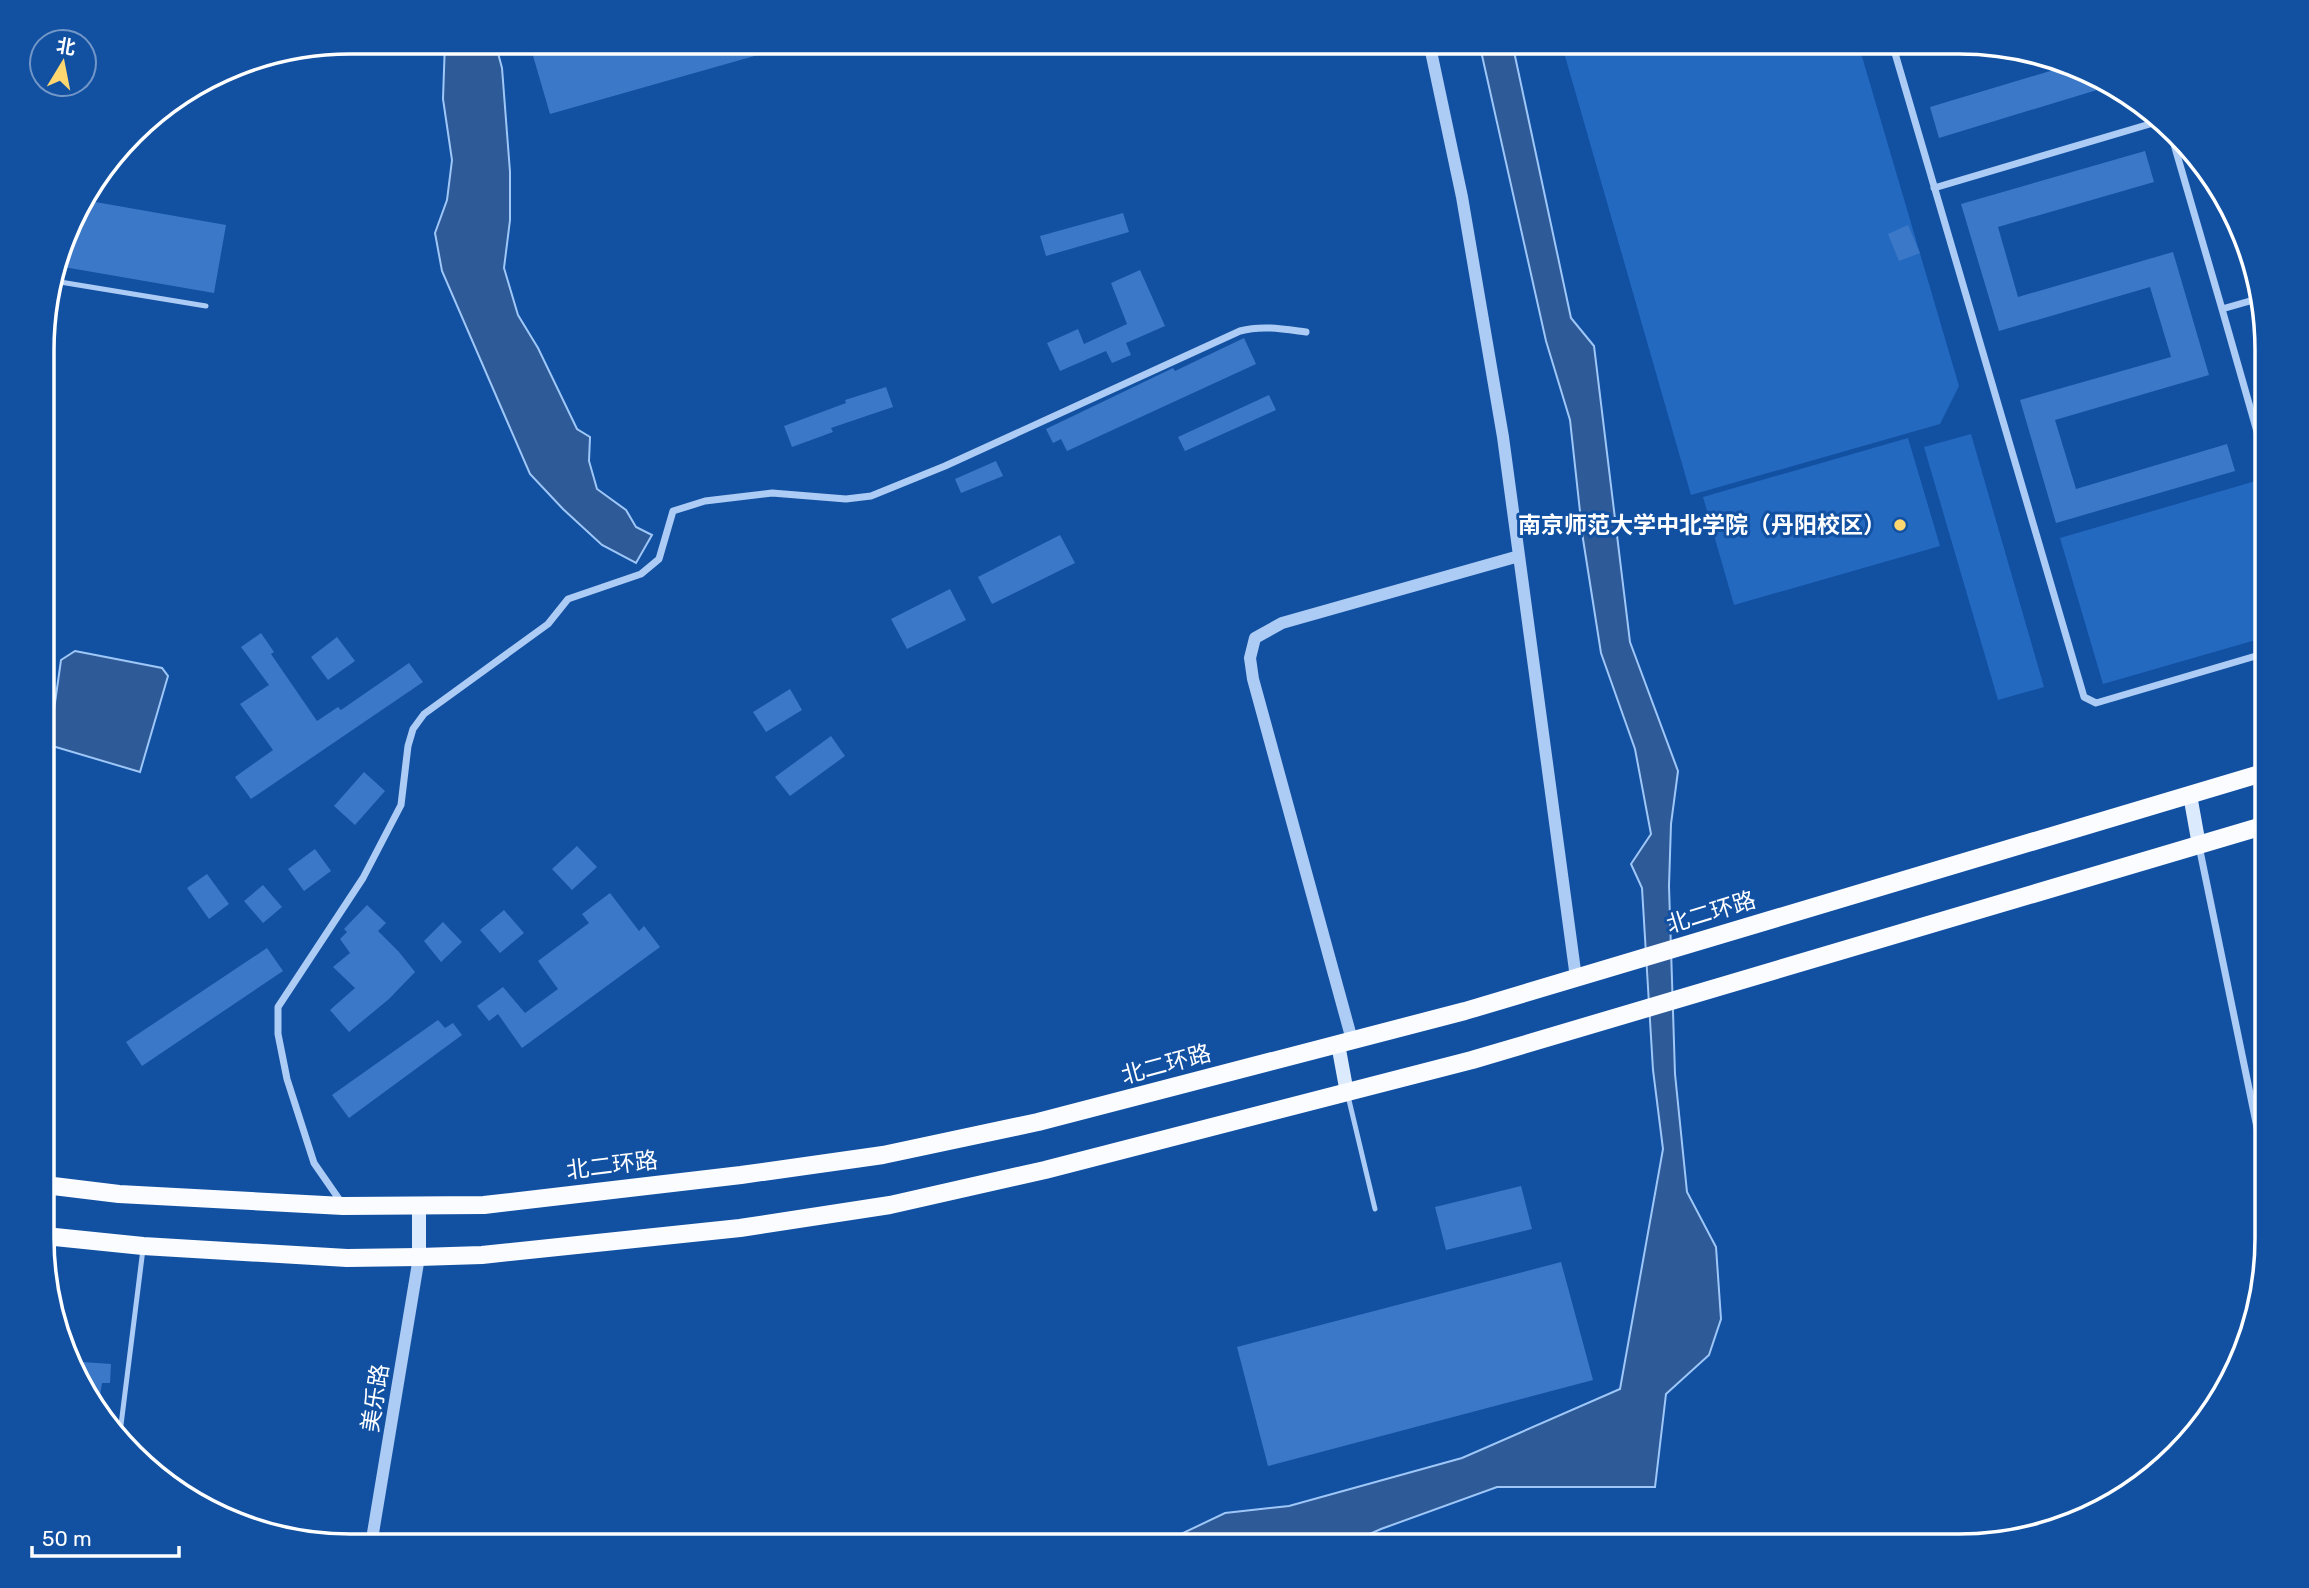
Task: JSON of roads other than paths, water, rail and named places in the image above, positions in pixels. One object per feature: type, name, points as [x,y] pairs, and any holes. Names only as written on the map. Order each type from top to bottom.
[{"type":"main road","name":"北二环路","points":[[54,1186],[119,1194],[343,1206],[484,1205],[741,1175],[883,1155],[1038,1122],[1465,1011],[2255,775]]},
{"type":"main road","points":[[2190,794],[2199,845]]},
{"type":"main road","points":[[54,1237],[143,1246],[346,1258],[481,1255],[740,1228],[890,1205],[1045,1170],[1472,1060],[2255,828]]},
{"type":"main road","points":[[1345,1042],[1347,1093]]},
{"type":"main road","points":[[419,1205],[419,1257]]},
{"type":"street","points":[[1432,54],[1462,197],[1503,437],[1576,978]]},
{"type":"street","points":[[1895,54],[2084,697],[2096,703],[2255,656]]},
{"type":"street","points":[[1934,188],[2150,124]]},
{"type":"street","points":[[2175,149],[2255,424]]},
{"type":"street","points":[[2222,309],[2250,301]]},
{"type":"street","points":[[343,1206],[314,1163],[287,1079],[278,1034],[278,1007],[363,878],[401,805],[408,746],[413,729],[425,714],[548,624],[568,599],[641,574],[659,559],[673,511],[705,501],[772,493],[846,499],[871,496],[893,489],[1240,331],[1253,327],[1271,327],[1306,332]]},
{"type":"street","points":[[1345,1042],[1254,679],[1250,658],[1255,638],[1282,623],[1520,556]]},
{"type":"street","points":[[2199,845],[2255,1117]]},
{"type":"street","name":"美乐路","points":[[374,1534],[419,1257]]},
{"type":"lane","points":[[62,282],[206,306]]},
{"type":"lane","points":[[1347,1093],[1375,1209]]},
{"type":"lane","points":[[121,1425],[143,1246]]},
{"type":"place","name":"南京师范大学中北学院（丹阳校区）","points":[[1900,525]]}]
